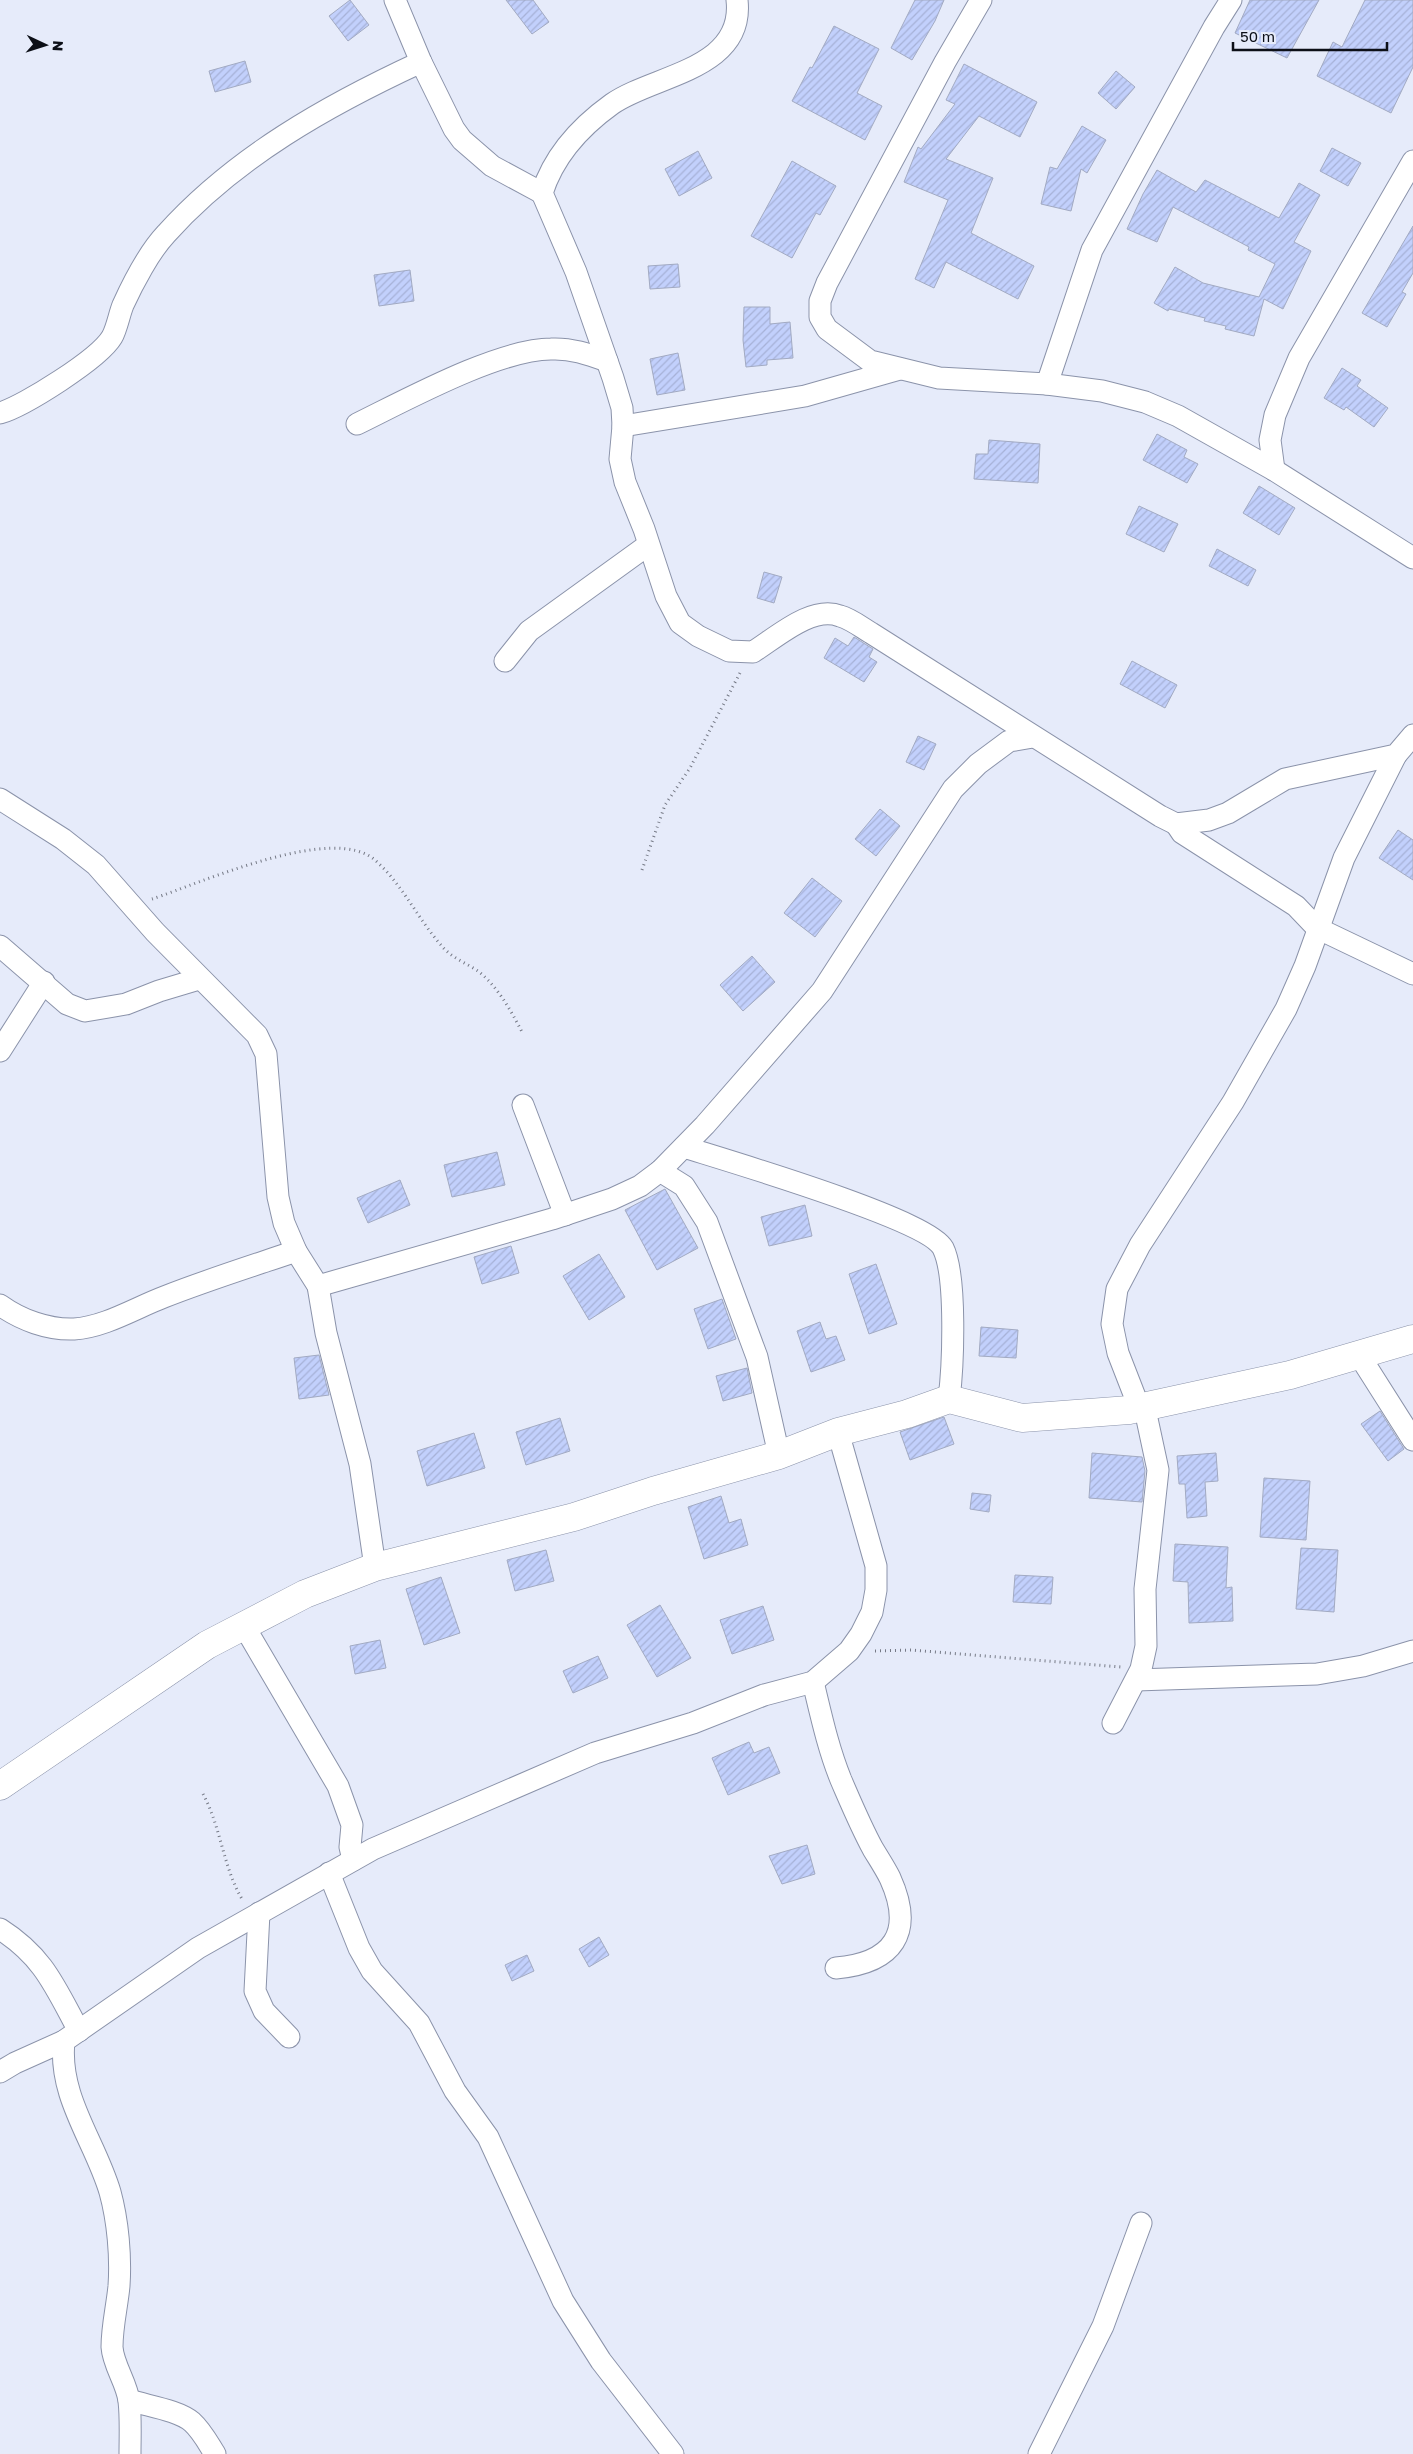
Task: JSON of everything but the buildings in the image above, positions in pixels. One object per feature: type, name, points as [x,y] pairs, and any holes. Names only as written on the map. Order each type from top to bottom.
[{"type":"street","points":[[542,193],[547,175],[558,156],[577,133],[613,103],[696,66],[718,52],[734,30],[737,0]]},
{"type":"street","points":[[981,0],[944,62],[820,301],[820,317],[827,329],[870,361],[939,378],[1047,384],[1102,391],[1145,402],[1178,416],[1274,470],[1413,558]]},
{"type":"street","points":[[1047,384],[1092,250],[1214,27],[1231,0]]},
{"type":"street","points":[[401,2],[421,62],[454,129],[462,140],[492,166],[542,193],[576,272],[607,360],[622,408],[624,426],[620,458],[625,482],[666,596],[680,623],[698,636],[729,651],[754,652],[810,616],[824,612],[840,615],[1160,816],[1176,824],[1182,832],[1296,906],[1317,928],[1413,974]]},
{"type":"street","points":[[0,413],[66,376],[90,359],[112,338],[123,305],[164,236],[204,195],[292,129],[349,96],[421,62]]},
{"type":"street","points":[[1274,470],[1270,440],[1275,415],[1299,358],[1413,162]]},
{"type":"street","points":[[357,424],[470,372],[531,351],[550,348],[577,350],[607,360]]},
{"type":"street","points":[[624,426],[805,396],[901,369]]},
{"type":"street","points":[[505,660],[529,631],[648,545]]},
{"type":"street","points":[[1113,1723],[1138,1675],[1146,1646],[1145,1589],[1158,1470],[1142,1406],[1118,1353],[1112,1324],[1116,1289],[1140,1245],[1233,1102],[1286,1009],[1344,858],[1396,755],[1413,735]]},
{"type":"street","points":[[318,1286],[612,1200],[640,1186],[660,1171],[705,1125],[822,991],[954,789],[978,764],[1009,741],[1033,737]]},
{"type":"street","points":[[1176,824],[1209,820],[1228,813],[1285,779],[1396,755]]},
{"type":"street","points":[[0,799],[63,839],[96,865],[199,979],[257,1035],[266,1054],[278,1197],[284,1223],[296,1251],[318,1286],[326,1333],[360,1464],[374,1567]]},
{"type":"street","points":[[0,946],[44,982],[67,1004],[85,1012],[126,1004],[159,991],[199,979]]},
{"type":"street","points":[[0,1051],[44,982]]},
{"type":"street","points":[[523,1105],[565,1215]]},
{"type":"street","points":[[684,1147],[854,1202],[929,1235],[943,1248],[948,1268],[952,1307],[952,1374],[949,1399]]},
{"type":"street","points":[[660,1171],[684,1186],[708,1222],[757,1358],[779,1456]]},
{"type":"street","points":[[0,1305],[24,1319],[48,1326],[75,1329],[102,1322],[207,1280],[296,1251]]},
{"type":"street","points":[[0,1786],[207,1645],[305,1594],[374,1567],[574,1517],[653,1491],[779,1456],[838,1432],[907,1414],[949,1399],[1022,1418],[1129,1410],[1290,1375],[1413,1338]]},
{"type":"street","points":[[1359,1355],[1413,1440]]},
{"type":"street","points":[[0,2072],[71,2036],[198,1948],[329,1873],[417,1828],[595,1753],[694,1723],[764,1695],[813,1682],[849,1651],[861,1634],[872,1612],[876,1590],[876,1566],[838,1432]]},
{"type":"street","points":[[244,1626],[338,1786],[352,1825],[350,1847],[353,1860]]},
{"type":"street","points":[[1138,1675],[1317,1674],[1363,1666],[1413,1651]]},
{"type":"street","points":[[813,1682],[824,1729],[841,1779],[873,1848],[890,1878],[900,1905],[900,1922],[896,1939],[886,1953],[860,1966],[836,1968]]},
{"type":"street","points":[[329,1873],[359,1948],[372,1971],[420,2023],[455,2091],[488,2137],[563,2301],[601,2361],[673,2454]]},
{"type":"street","points":[[256,1915],[255,1991],[264,2011],[289,2037]]},
{"type":"street","points":[[0,1929],[18,1940],[43,1965],[71,2036],[62,2059],[74,2107],[110,2192],[119,2255],[119,2285],[113,2323],[112,2349],[129,2400],[130,2454]]},
{"type":"street","points":[[1040,2454],[1103,2326],[1141,2223]]},
{"type":"street","points":[[129,2400],[176,2413],[190,2420],[200,2430],[215,2454]]},
{"type":"path","points":[[642,870],[665,805],[690,768],[754,652]]},
{"type":"path","points":[[133,905],[293,853],[321,848],[353,848],[376,859],[442,947],[490,982],[506,1001],[522,1032]]},
{"type":"path","points":[[849,1651],[911,1650],[1138,1675]]},
{"type":"path","points":[[203,1794],[216,1824],[232,1883],[256,1915]]}]
